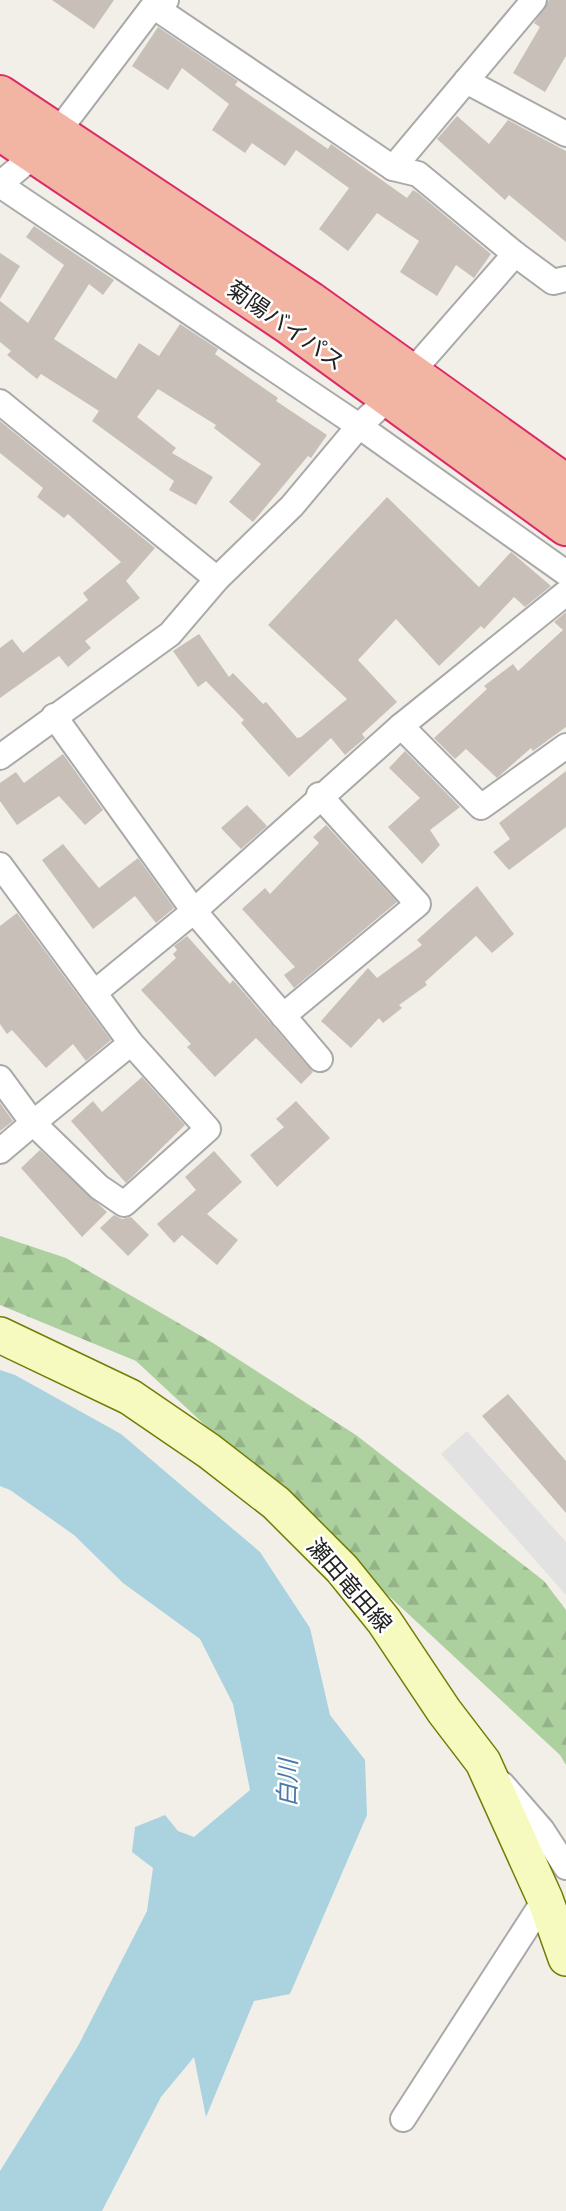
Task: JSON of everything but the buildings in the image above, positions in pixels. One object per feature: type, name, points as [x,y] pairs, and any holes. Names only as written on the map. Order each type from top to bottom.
[{"type":"highway","name":"菊陽バイパス","points":[[0,95],[46,144]]},
{"type":"highway","name":"菊陽バイパス","points":[[0,131],[46,144],[310,301],[400,386],[566,526]]},
{"type":"highway","name":"菊陽バイパス","points":[[400,386],[515,446],[566,484]]},
{"type":"main road","name":"瀬田竜田線","points":[[0,1335],[130,1397],[209,1451],[276,1503],[342,1569],[384,1620],[483,1762],[544,1899],[566,1958]]},
{"type":"street","points":[[393,168],[534,0]]},
{"type":"street","points":[[566,279],[553,282],[418,174],[393,168],[161,4],[151,9],[46,144],[0,184],[359,426],[566,573]]},
{"type":"street","points":[[466,81],[566,134]]},
{"type":"street","points":[[0,757],[170,634],[218,579],[292,506],[359,426],[400,386],[515,254]]},
{"type":"street","points":[[0,402],[218,579]]},
{"type":"street","points":[[515,446],[566,460]]},
{"type":"street","points":[[94,993],[194,911],[319,795],[566,593]]},
{"type":"street","points":[[54,716],[194,911],[320,1059]]},
{"type":"street","points":[[401,726],[481,807],[566,746]]},
{"type":"street","points":[[284,1016],[418,904],[319,795]]},
{"type":"street","points":[[0,865],[131,1043],[208,1129],[124,1204],[99,1186],[33,1123],[0,1078]]},
{"type":"street","points":[[0,1151],[131,1043]]},
{"type":"street","points":[[483,1762],[542,1830],[566,1867]]},
{"type":"street","points":[[403,2119],[544,1899]]},
{"type":"green space","points":[[0,1236],[66,1258],[213,1343],[356,1435],[544,1581],[566,1610],[566,1765],[560,1755],[136,1361],[0,1305]]},
{"type":"shaded area","points":[[467,1431],[566,1542],[566,1595],[441,1454]]},
{"type":"water","name":"白川","points":[[0,1370],[15,1375],[121,1434],[260,1552],[310,1628],[330,1715],[365,1760],[367,1815],[290,1994],[254,2001],[206,2117],[194,2057],[161,2097],[102,2211],[0,2211],[0,2171],[78,2046],[147,1911],[153,1868],[132,1852],[135,1827],[165,1815],[178,1831],[194,1837],[250,1790],[233,1704],[200,1639],[123,1583],[74,1535],[10,1490],[0,1486]]}]
